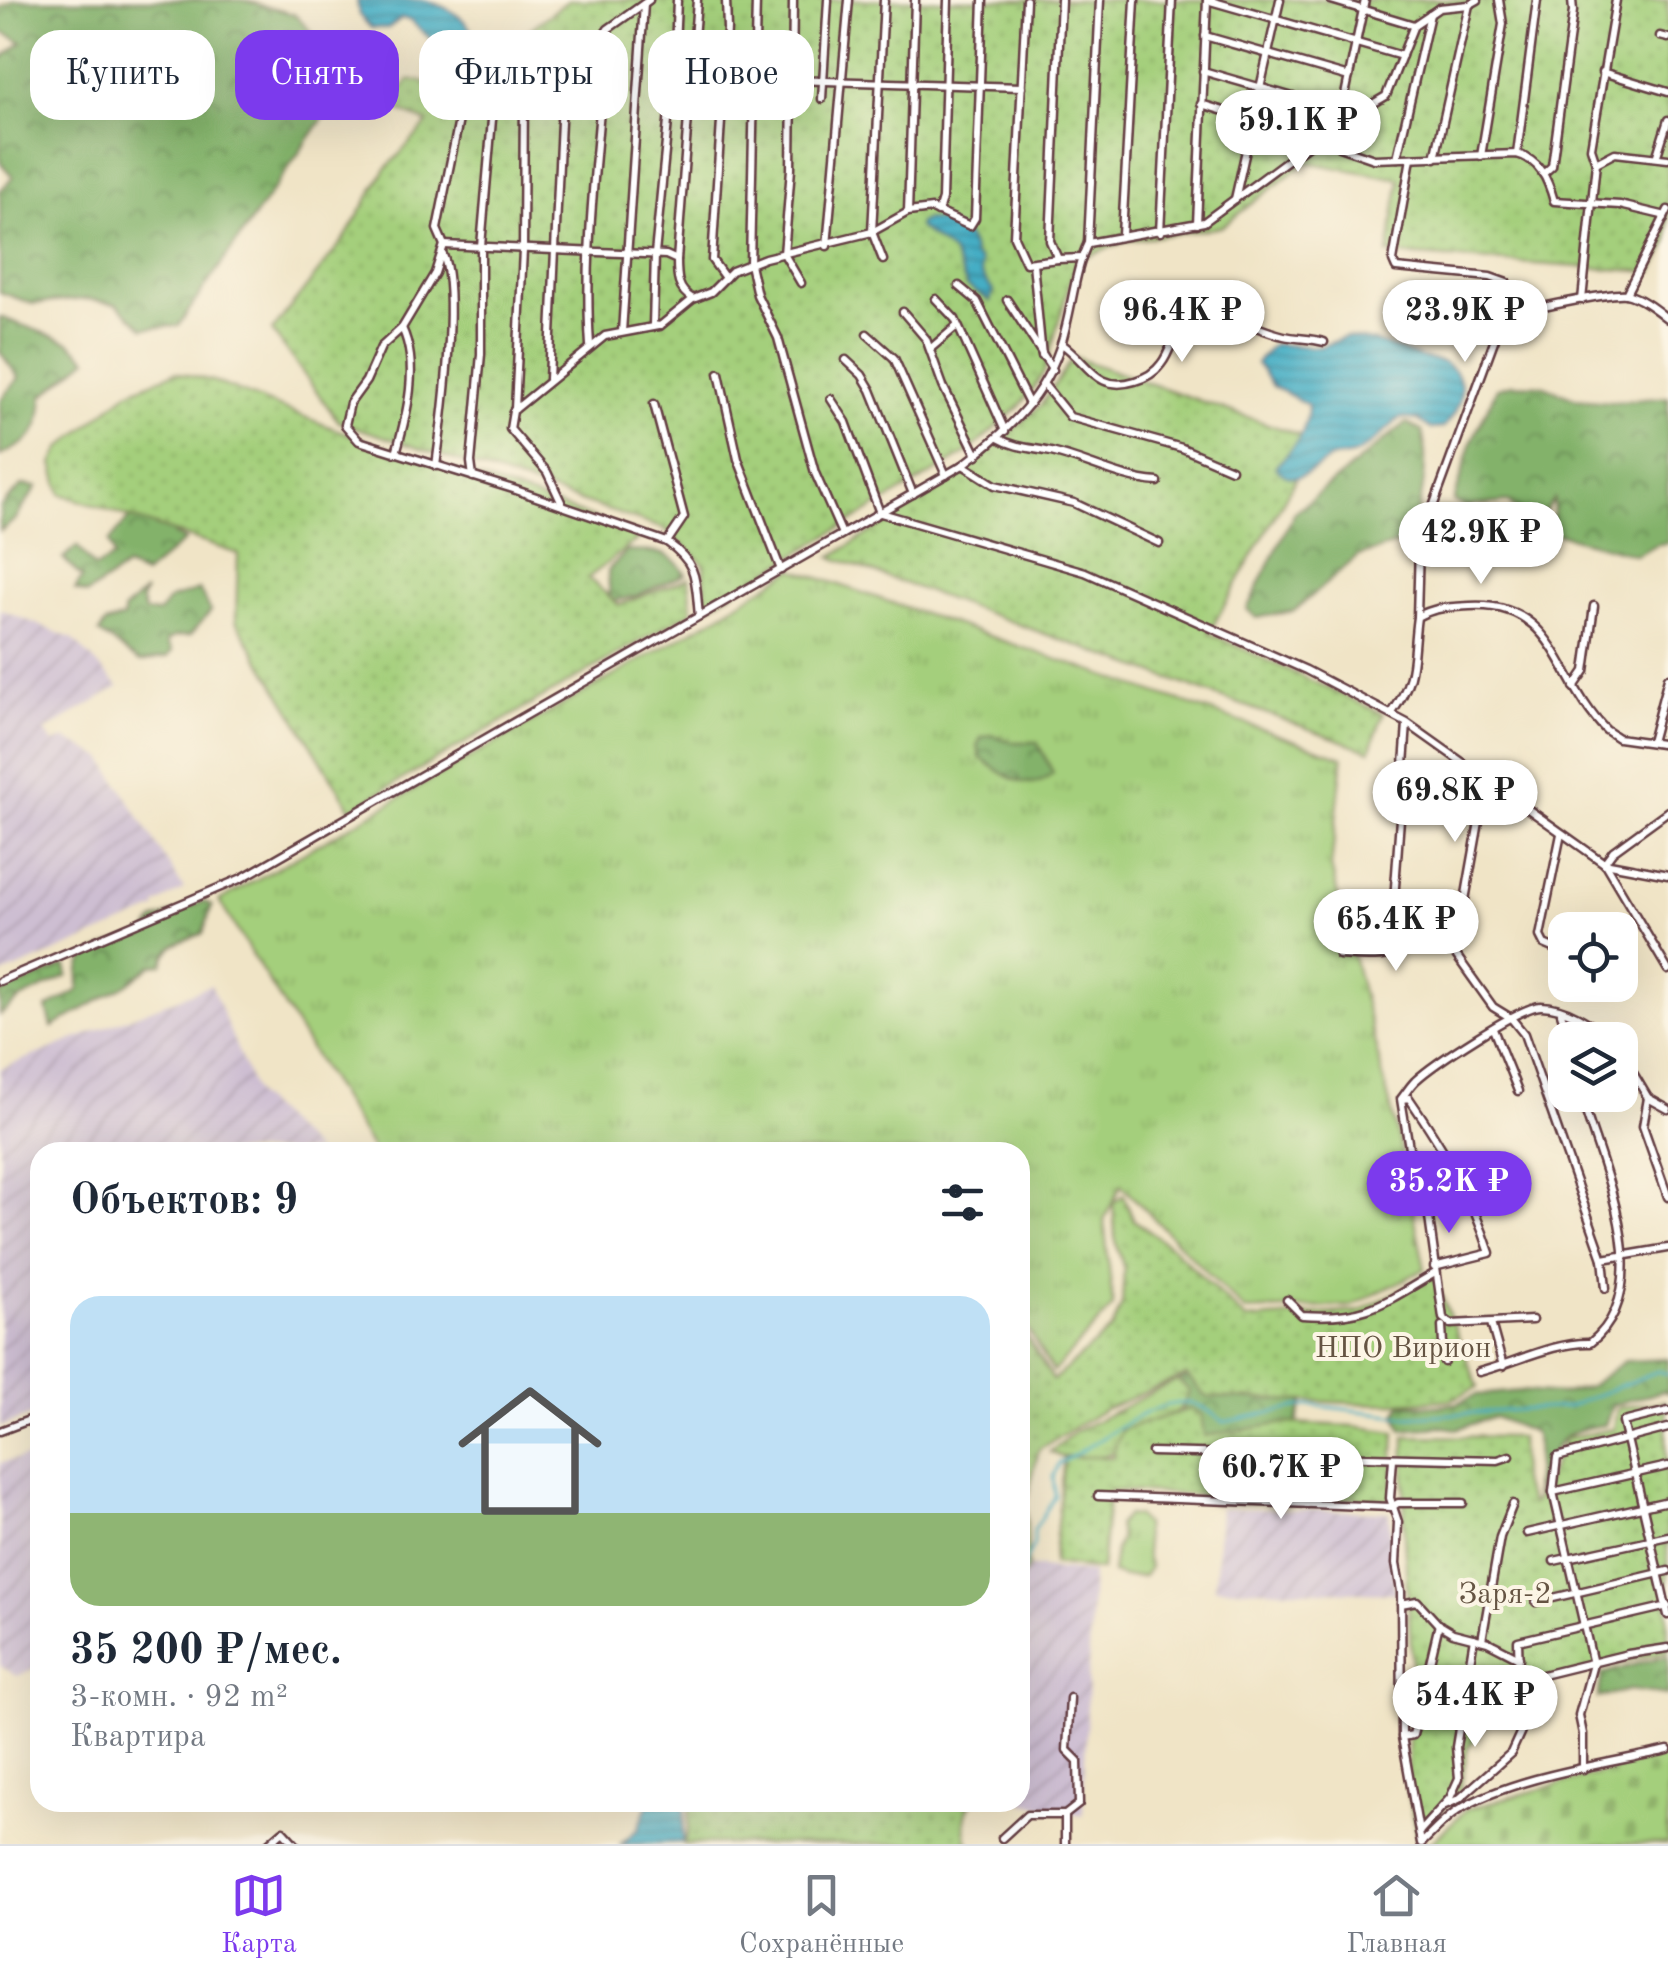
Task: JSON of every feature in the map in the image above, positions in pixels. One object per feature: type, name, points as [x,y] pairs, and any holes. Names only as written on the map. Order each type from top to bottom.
[{"type":"street","points":[[660,326],[653,325],[651,317],[676,50],[677,0]]},
{"type":"street","points":[[693,298],[684,294],[677,280],[676,260],[697,0]]},
{"type":"street","points":[[724,278],[712,260],[726,0]]},
{"type":"street","points":[[756,0],[750,264],[757,295],[778,338],[815,473],[842,534]]},
{"type":"street","points":[[793,0],[793,30]]},
{"type":"street","points":[[822,99],[828,0]]},
{"type":"street","points":[[826,246],[848,0]]},
{"type":"street","points":[[883,260],[872,232],[884,0]]},
{"type":"street","points":[[908,212],[915,0]]},
{"type":"street","points":[[938,212],[942,199],[948,0]]},
{"type":"street","points":[[563,506],[548,472],[510,429],[510,417],[590,345],[605,336],[660,326],[693,298],[711,292],[732,271],[872,232],[908,212],[925,209],[970,226],[975,218],[983,0]]},
{"type":"street","points":[[1026,0],[1014,238],[1026,263],[1082,258]]},
{"type":"street","points":[[1058,258],[1050,241],[1061,0]]},
{"type":"street","points":[[0,981],[242,878],[946,475],[998,438],[1045,386],[1062,344],[1088,243],[1100,0]]},
{"type":"street","points":[[1122,235],[1136,0]]},
{"type":"street","points":[[1160,232],[1172,0]]},
{"type":"street","points":[[1197,226],[1207,0],[1402,56]]},
{"type":"street","points":[[1234,200],[1280,0]]},
{"type":"street","points":[[1331,0],[1414,24]]},
{"type":"street","points":[[1338,125],[1365,0]]},
{"type":"street","points":[[1088,243],[1150,230],[1197,226],[1327,131],[1386,96],[1414,24],[1448,3],[1468,5],[1478,0]]},
{"type":"street","points":[[1481,156],[1503,24],[1499,0]]},
{"type":"street","points":[[1517,154],[1537,0]]},
{"type":"street","points":[[1543,174],[1552,166],[1556,143],[1574,11],[1572,0]]},
{"type":"street","points":[[1582,300],[1596,163],[1592,148],[1616,0]]},
{"type":"street","points":[[590,345],[588,254],[608,29],[646,2]]},
{"type":"street","points":[[622,332],[646,2]]},
{"type":"street","points":[[1435,158],[1468,5]]},
{"type":"street","points":[[1397,158],[1430,14]]},
{"type":"street","points":[[1205,36],[1348,78]]},
{"type":"street","points":[[1203,71],[1341,111]]},
{"type":"street","points":[[1602,72],[1668,92]]},
{"type":"street","points":[[814,80],[1022,86]]},
{"type":"street","points":[[1201,104],[1316,140]]},
{"type":"street","points":[[436,466],[450,289],[437,230],[456,120]]},
{"type":"street","points":[[473,477],[481,354],[482,246],[492,120]]},
{"type":"street","points":[[515,409],[523,250],[524,120]]},
{"type":"street","points":[[549,379],[560,120]]},
{"type":"street","points":[[792,120],[784,254],[800,283]]},
{"type":"street","points":[[1657,155],[1668,120]]},
{"type":"street","points":[[1327,131],[1339,147],[1354,154],[1397,158],[1517,154],[1531,157],[1554,201],[1620,205],[1664,218]]},
{"type":"street","points":[[1596,163],[1614,153],[1668,159]]},
{"type":"street","points":[[1411,158],[1392,261],[1396,268],[1503,281],[1517,314]]},
{"type":"street","points":[[1626,294],[1668,210]]},
{"type":"street","points":[[444,249],[482,246],[625,256],[655,254],[676,260]]},
{"type":"street","points":[[444,249],[435,274],[402,328],[381,348],[366,382],[350,403],[345,425],[359,441],[667,542],[685,555],[694,569],[699,616]]},
{"type":"street","points":[[1032,264],[1042,356]]},
{"type":"street","points":[[959,286],[977,302],[1030,404]]},
{"type":"street","points":[[1392,714],[1406,694],[1413,674],[1419,545],[1498,330],[1517,314],[1626,294],[1646,302],[1668,319]]},
{"type":"street","points":[[936,300],[957,326],[1005,431]]},
{"type":"street","points":[[1008,300],[1052,370]]},
{"type":"street","points":[[903,312],[926,340],[976,454]]},
{"type":"street","points":[[1062,344],[1102,382],[1120,386],[1147,378],[1162,364],[1182,321],[1198,315],[1243,318],[1286,336],[1324,342]]},
{"type":"street","points":[[930,349],[957,326]]},
{"type":"street","points":[[396,454],[407,412],[410,368],[410,344],[402,328]]},
{"type":"street","points":[[867,334],[894,358],[946,475]]},
{"type":"street","points":[[846,360],[862,375],[870,390],[913,494]]},
{"type":"street","points":[[719,373],[738,459],[781,570]]},
{"type":"street","points":[[1045,386],[1070,418],[1182,448],[1231,469]]},
{"type":"street","points":[[831,399],[846,422],[880,513]]},
{"type":"street","points":[[654,404],[684,517],[667,542]]},
{"type":"street","points":[[998,438],[1010,445],[1053,452],[1129,480],[1158,482]]},
{"type":"street","points":[[963,465],[995,485],[1074,503],[1159,543]]},
{"type":"street","points":[[880,513],[1085,572],[1306,670],[1407,723],[1604,863],[1668,875]]},
{"type":"street","points":[[1417,617],[1444,607],[1501,606],[1515,610],[1536,625],[1606,730],[1618,738],[1668,745]]},
{"type":"street","points":[[1574,686],[1585,671],[1594,606]]},
{"type":"street","points":[[1651,742],[1668,678]]},
{"type":"street","points":[[1407,723],[1393,914],[1404,926],[1441,934],[1454,931],[1462,917],[1487,777]]},
{"type":"street","points":[[1604,863],[1613,850],[1668,811]]},
{"type":"street","points":[[1548,946],[1540,936],[1561,834]]},
{"type":"street","points":[[1604,863],[1668,970]]},
{"type":"street","points":[[1339,955],[1384,959],[1418,936],[1420,929]]},
{"type":"street","points":[[1441,934],[1494,1007],[1512,1018],[1524,1034],[1601,1256],[1606,1288]]},
{"type":"street","points":[[1532,1320],[1446,1324],[1426,1196],[1411,1160],[1400,1100],[1416,1080],[1512,1018],[1545,1006],[1588,1022]]},
{"type":"street","points":[[1560,1011],[1564,1022]]},
{"type":"street","points":[[1493,1030],[1518,1092]]},
{"type":"street","points":[[1638,1081],[1648,1098],[1668,1109]]},
{"type":"street","points":[[1287,1300],[1302,1315],[1372,1310],[1435,1270],[1490,1253],[1476,1208],[1446,1152],[1409,1098],[1400,1100]]},
{"type":"street","points":[[1648,1098],[1643,1126],[1668,1197]]},
{"type":"street","points":[[1479,1372],[1568,1342],[1590,1343],[1610,1319],[1624,1276],[1624,1242],[1586,1112]]},
{"type":"street","points":[[1426,1196],[1464,1188]]},
{"type":"street","points":[[1601,1256],[1668,1248]]},
{"type":"street","points":[[1491,1323],[1503,1366]]},
{"type":"street","points":[[1442,1326],[1444,1362]]},
{"type":"street","points":[[1445,1804],[1458,1799],[1511,1754],[1521,1731],[1518,1642],[1667,1610],[1664,1572],[1650,1540],[1624,1422],[1668,1411]]},
{"type":"street","points":[[0,1432],[30,1420]]},
{"type":"street","points":[[1583,1769],[1579,1715],[1593,1664],[1553,1492],[1557,1456],[1668,1428]]},
{"type":"street","points":[[1152,1452],[1392,1459],[1498,1460],[1510,1456]]},
{"type":"street","points":[[1308,1456],[1308,1504]]},
{"type":"street","points":[[1392,1459],[1392,1507],[1398,1522],[1396,1564],[1402,1604],[1402,1737],[1421,1844]]},
{"type":"street","points":[[1553,1492],[1668,1466]]},
{"type":"street","points":[[1098,1496],[1392,1507],[1398,1503],[1463,1503]]},
{"type":"street","points":[[1527,1533],[1668,1501]]},
{"type":"street","points":[[1419,1832],[1445,1804],[1459,1778],[1456,1747],[1500,1536],[1513,1504]]},
{"type":"street","points":[[1554,1562],[1668,1536]]},
{"type":"street","points":[[1536,1602],[1664,1572]]},
{"type":"street","points":[[1402,1604],[1417,1601],[1453,1633],[1478,1639],[1519,1658]]},
{"type":"street","points":[[1402,1737],[1413,1735],[1439,1624]]},
{"type":"street","points":[[1518,1681],[1668,1648]]},
{"type":"street","points":[[1002,1838],[1026,1815],[1065,1815],[1079,1804],[1078,1761],[1067,1750],[1070,1698]]},
{"type":"street","points":[[1421,1844],[1453,1813],[1476,1800],[1583,1769],[1668,1750]]},
{"type":"street","points":[[1064,1844],[1065,1815]]},
{"type":"street","points":[[268,1844],[283,1830],[295,1844]]},
{"type":"shaded area","points":[[0,609],[73,639],[119,687],[45,731],[53,743],[66,739],[103,758],[184,889],[156,905],[157,909],[0,976]]},
{"type":"shaded area","points":[[211,985],[256,1095],[305,1142],[30,1142],[30,1416],[0,1427],[0,1069]]},
{"type":"shaded area","points":[[30,1456],[30,1670],[18,1676],[0,1666],[0,1463]]},
{"type":"shaded area","points":[[1220,1508],[1389,1512],[1395,1593],[1215,1588]]},
{"type":"shaded area","points":[[1030,1567],[1092,1573],[1083,1815],[1030,1804]]},
{"type":"green space","points":[[15,0],[243,0],[294,14],[310,30],[235,30],[235,120],[322,120],[178,326],[144,328],[117,304],[86,299],[33,304],[0,292],[0,191],[13,177],[0,162],[0,59],[22,42],[0,31],[0,8]]},
{"type":"green space","points":[[569,0],[1668,0],[1668,242],[1653,272],[1388,254],[1400,179],[1306,162],[1221,227],[1126,241],[1076,261],[1044,373],[1020,406],[967,453],[706,608],[704,564],[665,529],[339,422],[272,331],[345,238],[385,170],[428,123],[421,120],[628,120],[628,30],[529,30]]},
{"type":"green space","points":[[409,80],[419,81],[419,119],[399,110],[399,92]]},
{"type":"green space","points":[[0,317],[69,342],[88,359],[43,396],[33,434],[0,456],[0,400],[19,378],[0,352]]},
{"type":"green space","points":[[1073,357],[1317,441],[1209,633],[1383,714],[1370,751],[831,557],[960,477],[1041,405]]},
{"type":"green space","points":[[175,372],[213,381],[335,429],[643,535],[588,578],[619,605],[689,578],[692,611],[351,809],[236,621],[238,554],[61,494],[53,464],[61,448],[128,392]]},
{"type":"green space","points":[[1511,384],[1542,385],[1577,399],[1610,402],[1668,397],[1668,543],[1636,555],[1551,532],[1554,499],[1529,547],[1507,552],[1523,516],[1508,502],[1464,507],[1454,501],[1472,441],[1497,388]]},
{"type":"green space","points":[[1406,423],[1422,431],[1425,458],[1420,501],[1409,541],[1358,556],[1294,611],[1256,618],[1247,609],[1295,512]]},
{"type":"green space","points":[[23,485],[37,487],[15,520],[0,531],[0,507]]},
{"type":"green space","points":[[138,507],[168,522],[174,535],[185,540],[144,575],[126,567],[87,594],[75,590],[82,578],[63,558],[77,546],[95,568],[114,557],[109,542]]},
{"type":"green space","points":[[627,551],[668,556],[686,574],[636,596],[610,602],[608,570]]},
{"type":"green space","points":[[793,569],[1343,757],[1331,867],[1399,1141],[1425,1269],[1351,1306],[1245,1311],[1121,1185],[1104,1220],[1113,1306],[1053,1372],[1030,1333],[1030,1142],[368,1142],[219,901],[713,619]]},
{"type":"green space","points":[[199,590],[211,611],[190,635],[166,642],[172,651],[168,657],[140,662],[99,633],[105,624],[124,618],[123,611],[145,591],[141,600],[145,612],[159,613],[170,599]]},
{"type":"green space","points":[[991,735],[1013,742],[1037,742],[1053,773],[1035,783],[1006,775],[980,757],[981,738]]},
{"type":"green space","points":[[204,901],[212,906],[203,933],[173,946],[163,964],[152,965],[128,984],[52,1027],[47,1008],[79,990],[79,973],[86,958],[146,934],[154,921]]},
{"type":"green space","points":[[66,965],[68,976],[19,1000],[0,1015],[0,994]]},
{"type":"green space","name":"НПО Вирион","points":[[1123,1195],[1134,1220],[1174,1249],[1246,1320],[1361,1311],[1432,1272],[1478,1387],[1451,1400],[1378,1404],[1206,1397],[1186,1375],[1105,1409],[1039,1449],[1030,1487],[1030,1342],[1053,1380],[1112,1329],[1122,1304],[1124,1270],[1115,1238],[1113,1203]]},
{"type":"green space","points":[[1668,1359],[1668,1393],[1612,1405],[1605,1425],[1563,1438],[1551,1455],[1534,1496],[1534,1433],[1495,1417],[1456,1429],[1402,1430],[1396,1415],[1401,1404],[1436,1406],[1476,1395],[1520,1391],[1561,1394],[1588,1387],[1625,1361]]},
{"type":"green space","points":[[1200,1371],[1308,1388],[1295,1428],[1208,1440],[1182,1408],[1189,1391],[1177,1380]]},
{"type":"green space","points":[[1177,1380],[1190,1391],[1183,1404],[1170,1419],[1144,1436],[1083,1461],[1050,1452],[1074,1432]]},
{"type":"green space","name":"Заря-2","points":[[1666,1401],[1668,1651],[1531,1684],[1496,1710],[1468,1748],[1460,1790],[1417,1836],[1407,1792],[1412,1663],[1404,1536],[1405,1436],[1520,1437],[1521,1482],[1531,1505],[1542,1490],[1565,1438],[1614,1429],[1617,1408]]},
{"type":"green space","points":[[1190,1409],[1201,1414],[1204,1436],[1286,1423],[1395,1432],[1392,1499],[1247,1498],[1109,1490],[1101,1570],[1053,1564],[1064,1457],[1112,1457],[1121,1430]]},
{"type":"green space","points":[[1127,1515],[1136,1516],[1144,1524],[1150,1567],[1144,1576],[1112,1573],[1120,1539],[1118,1525]]},
{"type":"green space","points":[[1668,1655],[1668,1695],[1629,1690],[1598,1698],[1602,1674]]},
{"type":"green space","points":[[1668,1755],[1668,1844],[1429,1844],[1467,1809]]},
{"type":"green space","points":[[689,1812],[967,1812],[969,1844],[683,1844]]},
{"type":"water","points":[[357,0],[423,0],[457,15],[471,30],[421,30],[402,18],[388,28],[371,28],[359,15]]},
{"type":"water","points":[[925,220],[949,225],[968,240],[973,255],[980,261],[981,274],[993,291],[990,301],[967,286],[952,253],[918,227]]},
{"type":"water","points":[[1346,337],[1380,343],[1453,369],[1461,385],[1455,412],[1443,428],[1431,429],[1418,420],[1400,418],[1361,451],[1331,459],[1303,475],[1282,474],[1275,467],[1299,439],[1308,405],[1273,386],[1256,363],[1273,344],[1319,347]]},
{"type":"water","points":[[645,1812],[684,1812],[682,1842],[621,1844],[638,1829]]},
{"type":"waterway","points":[[1030,1552],[1034,1530],[1055,1496],[1053,1477],[1059,1463],[1163,1406],[1197,1405],[1224,1422],[1311,1405],[1407,1417],[1567,1407],[1658,1371],[1668,1374]]}]
